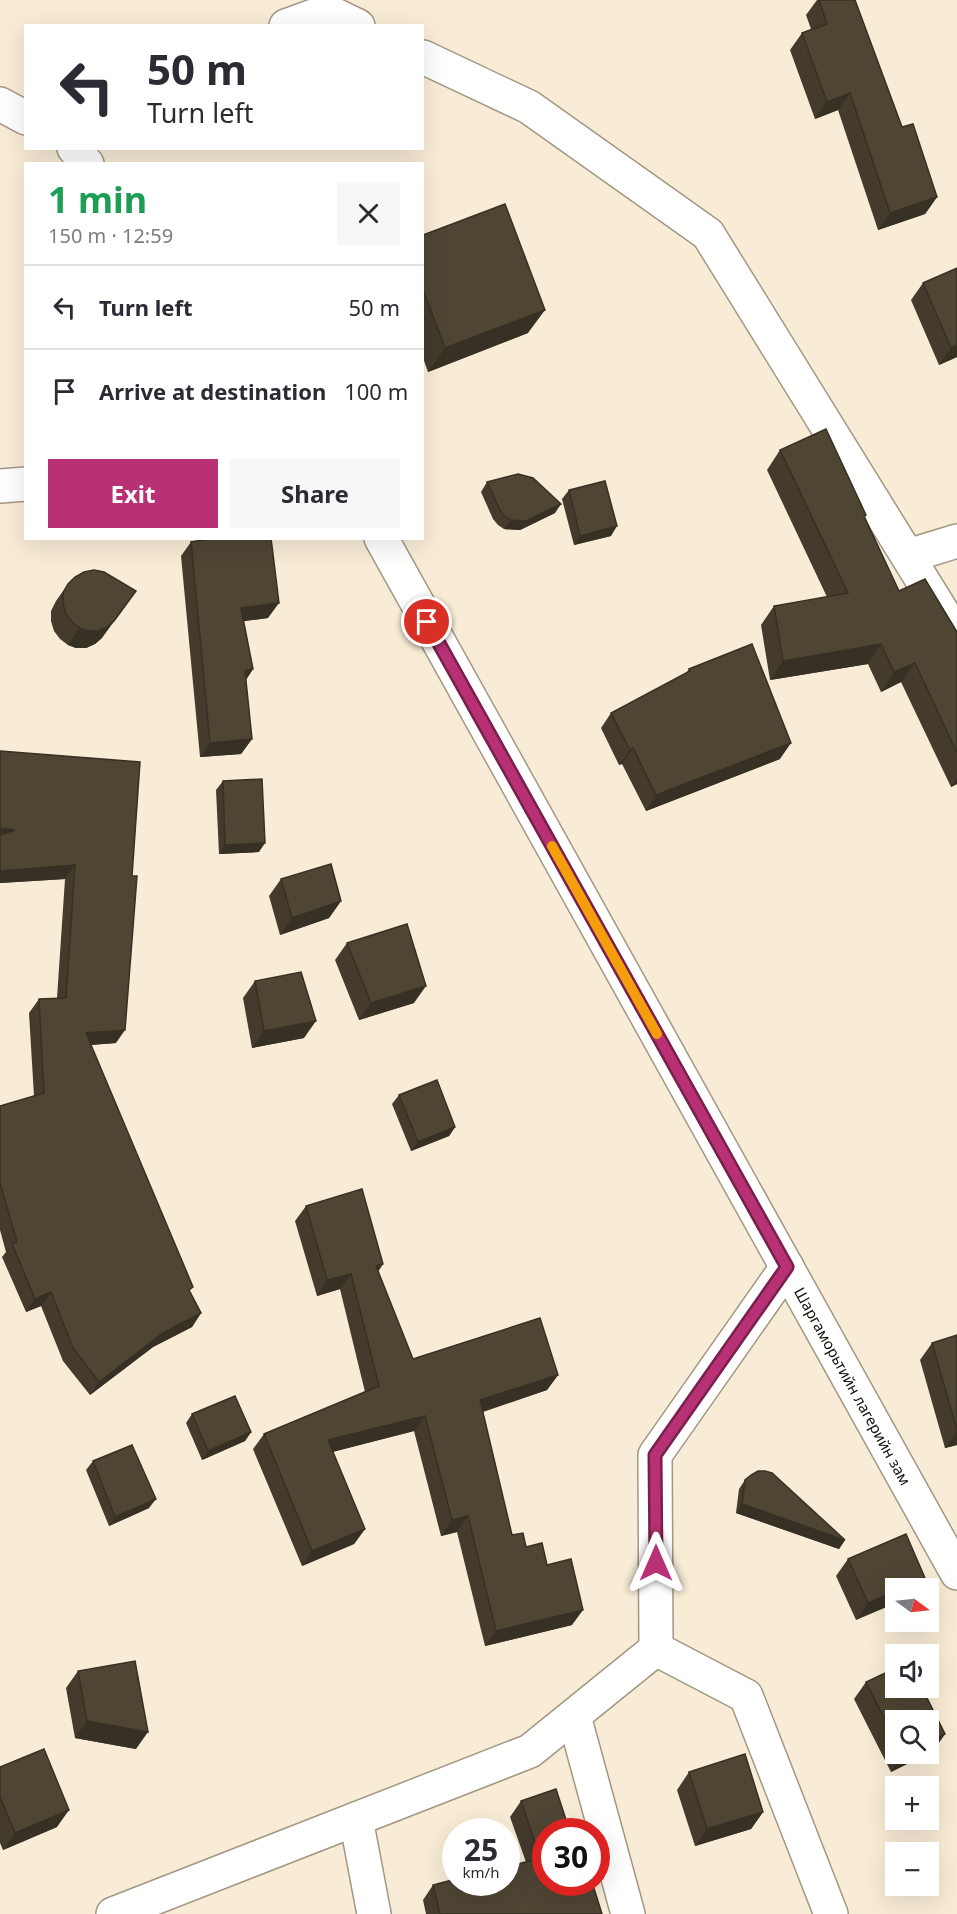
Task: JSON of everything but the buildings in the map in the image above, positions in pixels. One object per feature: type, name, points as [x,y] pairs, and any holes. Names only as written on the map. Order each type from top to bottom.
[{"type":"street","points":[[291,24],[327,11],[354,24]]},
{"type":"street","points":[[424,57],[529,107],[708,234],[957,636]]},
{"type":"street","points":[[0,104],[24,117]]},
{"type":"street","points":[[76,150],[85,162]]},
{"type":"street","points":[[0,486],[24,484]]},
{"type":"street","name":"Шаргаморьтийн лагерийн зам","points":[[382,540],[957,1573]]},
{"type":"street","points":[[908,556],[957,542]]},
{"type":"street","points":[[656,1649],[655,1455],[787,1267]]},
{"type":"street","points":[[113,1914],[530,1751],[656,1649]]},
{"type":"street","points":[[656,1649],[746,1696],[831,1914]]},
{"type":"street","points":[[574,1716],[628,1914]]},
{"type":"street","points":[[356,1819],[374,1914]]},
{"type":"slow traffic","points":[[552,846],[657,1034]]},
{"type":"route","points":[[427,622],[787,1267],[655,1455],[656,1563]]}]
